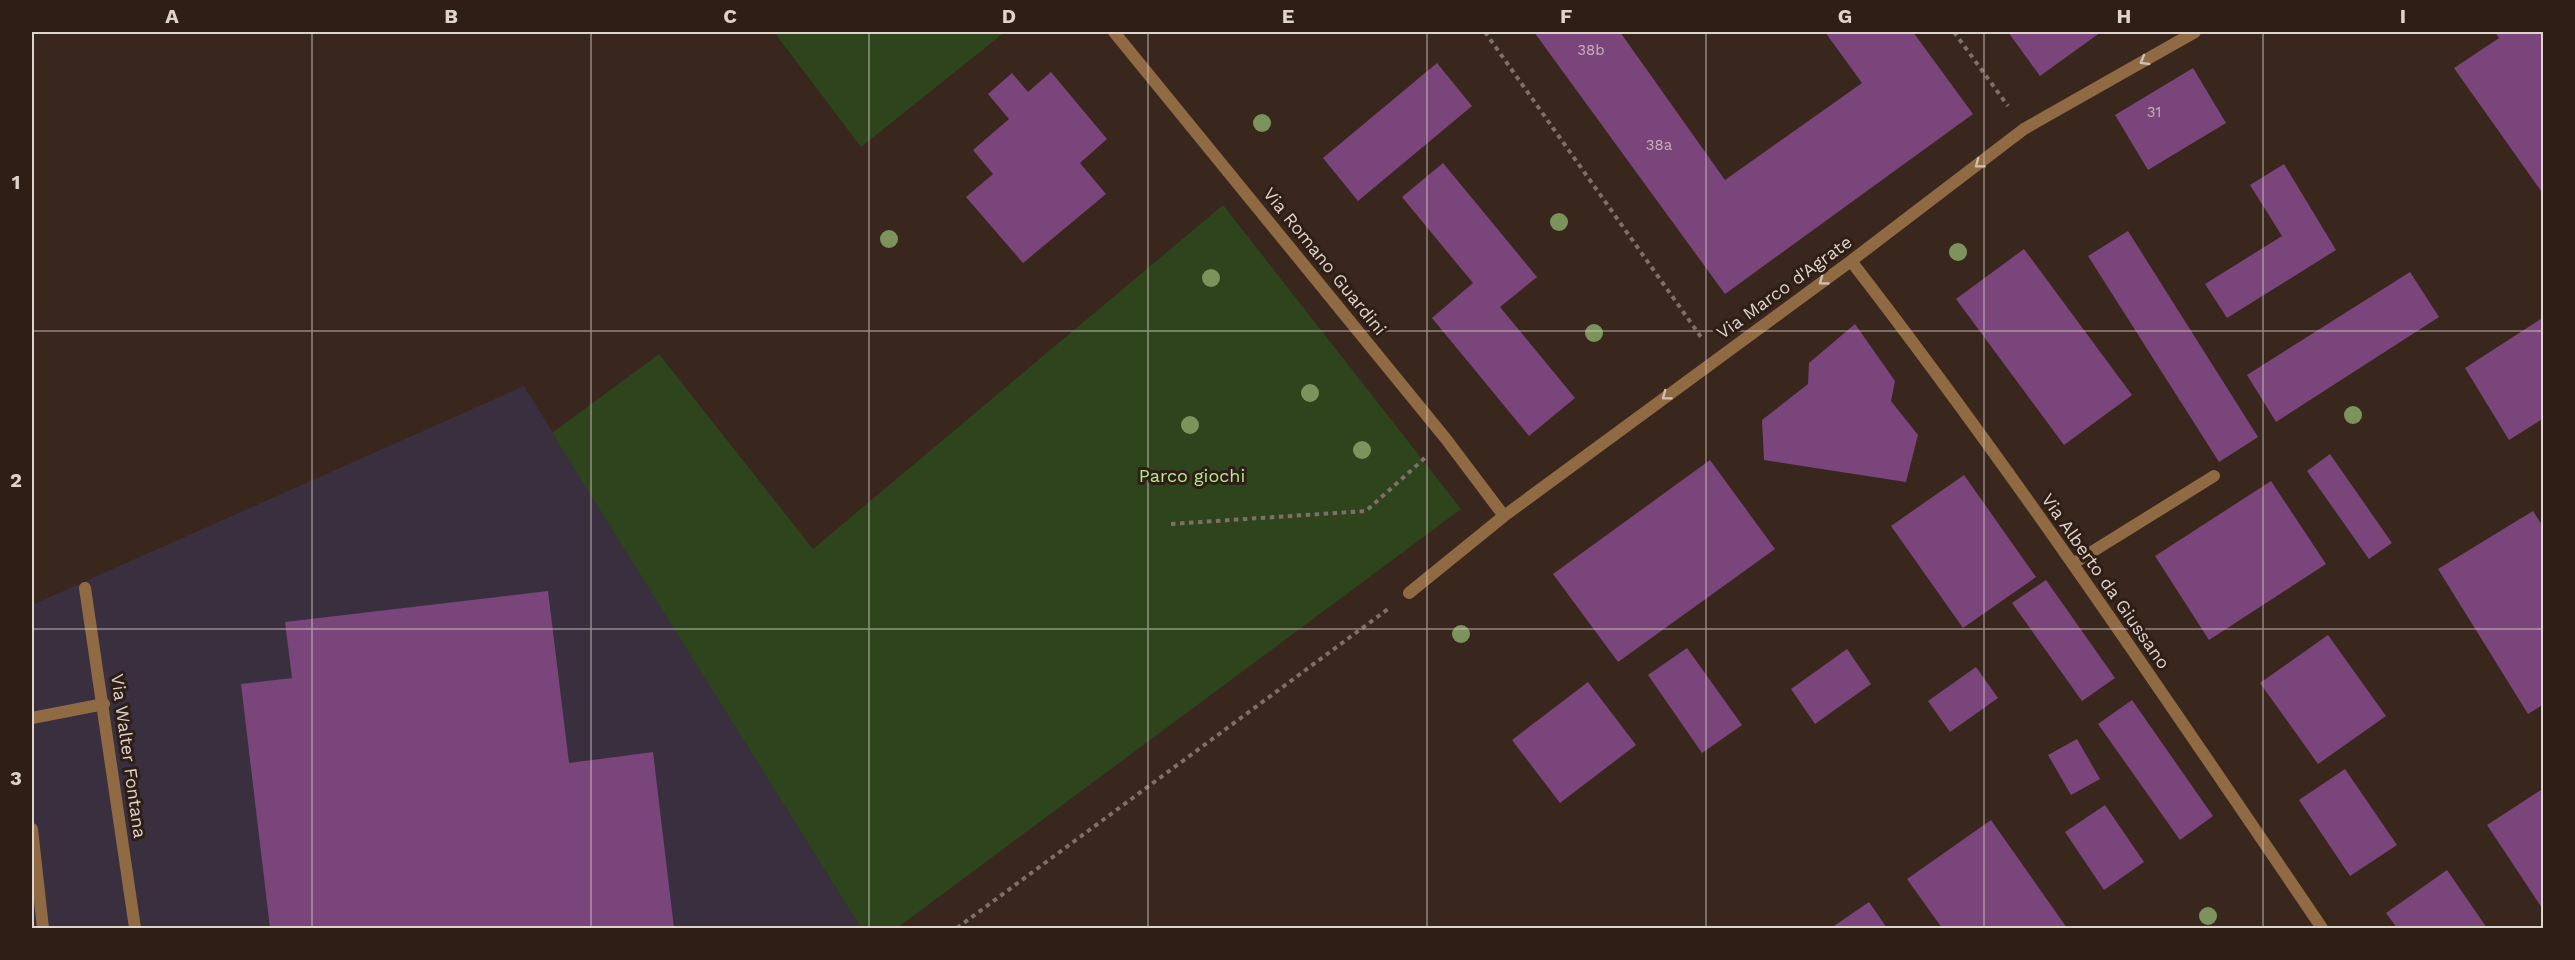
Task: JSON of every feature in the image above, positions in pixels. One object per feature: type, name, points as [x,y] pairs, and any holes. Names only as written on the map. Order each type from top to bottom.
[{"type":"street","name":"Via Romano Guardini","points":[[1114,32],[1446,439],[1504,516]]},
{"type":"street","name":"Via Marco d'Agrate","points":[[1409,594],[1504,516],[1851,261],[2025,129],[2195,32]]},
{"type":"street","name":"Via Alberto da Giussano","points":[[1851,261],[1911,339],[2074,563],[2322,928]]},
{"type":"street","points":[[2074,563],[2214,476]]},
{"type":"street","name":"Via Walter Fontana","points":[[85,588],[104,704],[135,928]]},
{"type":"street","points":[[32,718],[104,704]]},
{"type":"street","points":[[32,829],[44,928]]},
{"type":"path","points":[[1485,32],[1717,358]]},
{"type":"path","points":[[1954,32],[2025,129]]},
{"type":"path","points":[[1171,524],[1366,512],[1446,439]]},
{"type":"path","points":[[957,928],[1409,594]]},
{"type":"shaded area","points":[[524,386],[861,928],[32,928],[32,605]]},
{"type":"green space","points":[[774,32],[1005,32],[861,147]]},
{"type":"green space","name":"Parco giochi","points":[[1223,205],[1461,509],[897,928],[861,928],[552,433],[659,354],[813,549]]},
{"type":"building","points":[[1534,32],[1620,32],[1725,180],[1862,83],[1825,32],[1913,32],[1973,114],[1725,294]]},
{"type":"building","points":[[2008,32],[2101,32],[2040,76]]},
{"type":"building","points":[[2495,32],[2544,32],[2544,189],[2541,191],[2454,68],[2499,38]]},
{"type":"building","points":[[1437,63],[1472,106],[1358,201],[1323,158]]},
{"type":"building","points":[[2193,68],[2226,123],[2148,170],[2115,115]]},
{"type":"building","points":[[1051,72],[1107,139],[1080,163],[1106,194],[1023,263],[966,197],[993,174],[973,150],[1009,119],[988,94],[1012,73],[1028,92]]},
{"type":"building","points":[[1443,163],[1537,277],[1500,307],[1575,398],[1529,436],[1432,318],[1473,283],[1402,197]]},
{"type":"building","points":[[2284,164],[2336,250],[2227,318],[2205,284],[2282,236],[2250,185]]},
{"type":"building","points":[[2128,231],[2258,437],[2219,462],[2088,256]]},
{"type":"building","points":[[2024,249],[2132,395],[2064,445],[1956,299]]},
{"type":"building","points":[[2410,272],[2439,317],[2276,422],[2247,375]]},
{"type":"building","points":[[2544,317],[2544,418],[2509,440],[2465,368]]},
{"type":"building","points":[[1855,324],[1895,381],[1891,401],[1918,435],[1906,482],[1764,460],[1762,420],[1808,384],[1809,363]]},
{"type":"building","points":[[2330,454],[2392,543],[2369,559],[2307,471]]},
{"type":"building","points":[[1710,460],[1775,549],[1618,662],[1553,574]]},
{"type":"building","points":[[1964,475],[2036,577],[1963,628],[1891,526]]},
{"type":"building","points":[[2271,481],[2326,564],[2209,640],[2155,556]]},
{"type":"building","points":[[2533,511],[2544,528],[2544,704],[2528,714],[2438,569]]},
{"type":"building","points":[[2046,580],[2115,678],[2082,701],[2012,603]]},
{"type":"building","points":[[548,591],[569,763],[653,752],[674,928],[270,928],[241,684],[292,678],[285,622]]},
{"type":"building","points":[[2328,635],[2386,716],[2318,764],[2260,683]]},
{"type":"building","points":[[1687,648],[1742,725],[1702,753],[1648,675]]},
{"type":"building","points":[[1847,649],[1871,684],[1815,724],[1791,689]]},
{"type":"building","points":[[1976,667],[1998,698],[1950,732],[1928,701]]},
{"type":"building","points":[[1588,682],[1636,745],[1560,803],[1512,740]]},
{"type":"building","points":[[2132,700],[2213,816],[2180,840],[2098,724]]},
{"type":"building","points":[[2077,739],[2100,779],[2071,795],[2048,755]]},
{"type":"building","points":[[2345,769],[2397,845],[2350,876],[2299,800]]},
{"type":"building","points":[[2544,788],[2544,911],[2487,825]]},
{"type":"building","points":[[2105,805],[2144,862],[2104,890],[2065,832]]},
{"type":"building","points":[[1991,820],[2067,928],[1942,928],[1907,879]]},
{"type":"building","points":[[2447,870],[2487,928],[2397,928],[2386,913]]},
{"type":"building","points":[[1869,902],[1887,928],[1831,928]]}]
